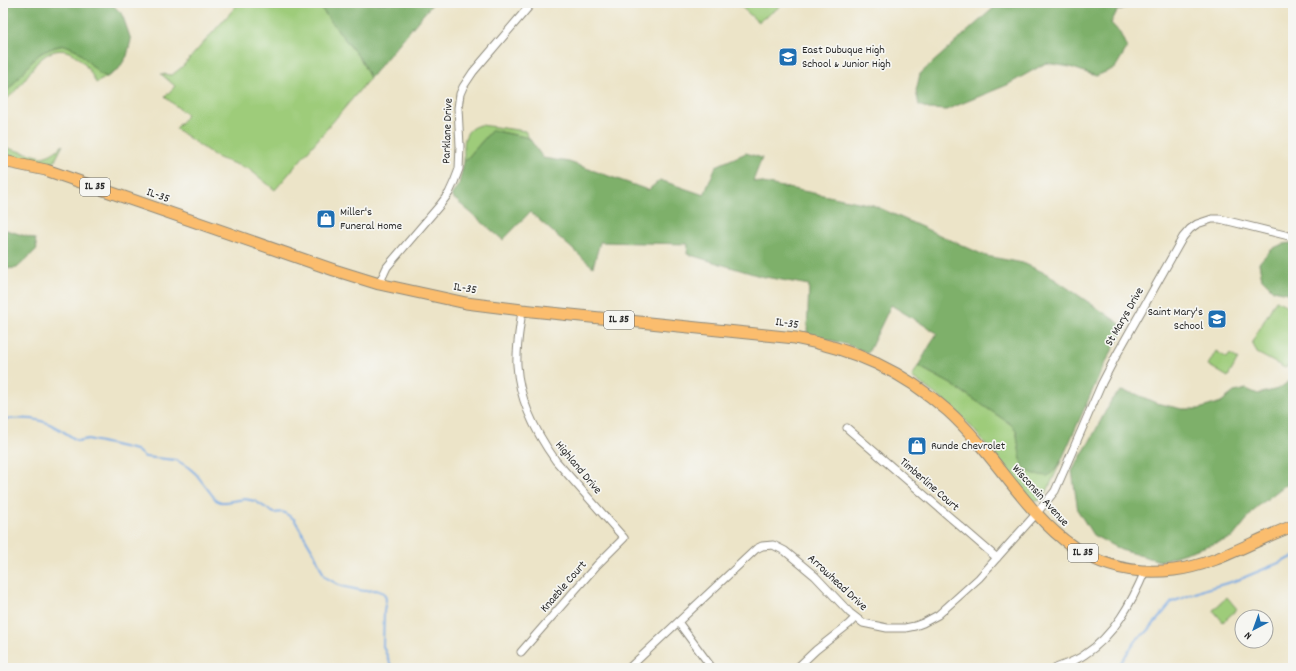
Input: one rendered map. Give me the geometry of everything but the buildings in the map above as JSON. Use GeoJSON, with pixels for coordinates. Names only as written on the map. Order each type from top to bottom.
{"type":"FeatureCollection","features":[{"type":"Feature","properties":{"kind":"main road","name":"IL-35"},"geometry":{"type":"LineString","coordinates":[[3,161],[29,166],[61,175],[334,270],[379,284],[442,299],[522,310],[761,334],[818,342],[851,352],[883,366],[906,379],[929,396]]}},
{"type":"Feature","properties":{"kind":"main road","name":"Wisconsin Avenue"},"geometry":{"type":"LineString","coordinates":[[929,396],[949,412],[967,430],[1036,514],[1056,534],[1082,552],[1097,560],[1115,566],[1145,571],[1175,570],[1203,563],[1293,526]]}},
{"type":"Feature","properties":{"kind":"street","name":"Parklane Drive"},"geometry":{"type":"LineString","coordinates":[[379,284],[387,267],[440,205],[449,193],[454,182],[459,169],[460,146],[458,108],[460,94],[463,87],[473,72],[532,3]]}},
{"type":"Feature","properties":{"kind":"street","name":"St Marys Drive"},"geometry":{"type":"LineString","coordinates":[[1036,514],[1055,491],[1102,383],[1183,237],[1190,229],[1204,221],[1220,219],[1293,237]]}},
{"type":"Feature","properties":{"kind":"street","name":"Highland Drive"},"geometry":{"type":"LineString","coordinates":[[522,310],[517,364],[520,385],[527,410],[547,448],[556,461],[624,538]]}},
{"type":"Feature","properties":{"kind":"street","name":"Timberline Court"},"geometry":{"type":"LineString","coordinates":[[847,428],[997,558]]}},
{"type":"Feature","properties":{"kind":"street","name":"Arrowhead Drive"},"geometry":{"type":"LineString","coordinates":[[629,668],[756,549],[768,545],[773,545],[780,548],[819,580],[855,618],[864,623],[887,628],[904,628],[923,623],[938,615],[979,578],[1036,514]]}},
{"type":"Feature","properties":{"kind":"street","name":"Knaeble Court"},"geometry":{"type":"LineString","coordinates":[[521,652],[597,565],[624,538]]}},
{"type":"Feature","properties":{"kind":"street"},"geometry":{"type":"LineString","coordinates":[[1056,668],[1083,656],[1094,649],[1103,640],[1126,609],[1136,592],[1145,571]]}},
{"type":"Feature","properties":{"kind":"street"},"geometry":{"type":"LineString","coordinates":[[797,668],[816,650],[855,618]]}},
{"type":"Feature","properties":{"kind":"street"},"geometry":{"type":"LineString","coordinates":[[678,622],[712,668]]}},
{"type":"Feature","properties":{"kind":"green space"},"geometry":{"type":"Polygon","coordinates":[[[3,3],[111,3],[122,14],[131,40],[127,56],[118,70],[107,77],[100,74],[77,50],[65,45],[55,47],[41,53],[35,58],[3,96],[3,3]]]}},
{"type":"Feature","properties":{"kind":"green space"},"geometry":{"type":"Polygon","coordinates":[[[239,3],[320,3],[320,7],[361,60],[370,78],[275,190],[249,169],[218,158],[176,129],[187,115],[165,97],[175,86],[161,74],[172,75],[182,67],[239,3]]]}},
{"type":"Feature","properties":{"kind":"green space"},"geometry":{"type":"Polygon","coordinates":[[[320,3],[433,3],[370,78],[361,60],[320,7],[320,3]]]}},
{"type":"Feature","properties":{"kind":"green space"},"geometry":{"type":"Polygon","coordinates":[[[737,3],[785,3],[758,22],[737,3]]]}},
{"type":"Feature","properties":{"kind":"green space"},"geometry":{"type":"Polygon","coordinates":[[[999,3],[1137,3],[1117,11],[1111,23],[1120,33],[1127,48],[1115,68],[1096,76],[1070,67],[1046,63],[1007,85],[946,110],[929,109],[919,105],[916,91],[920,74],[999,3]]]}},
{"type":"Feature","properties":{"kind":"green space"},"geometry":{"type":"Polygon","coordinates":[[[65,45],[77,50],[100,74],[107,77],[96,83],[87,67],[81,60],[67,51],[59,50],[51,52],[42,58],[18,88],[3,102],[3,96],[35,58],[49,49],[65,45]]]}},
{"type":"Feature","properties":{"kind":"green space"},"geometry":{"type":"Polygon","coordinates":[[[481,125],[525,131],[529,138],[492,130],[464,162],[464,144],[467,134],[470,130],[481,125]]]}},
{"type":"Feature","properties":{"kind":"green space"},"geometry":{"type":"Polygon","coordinates":[[[492,130],[529,138],[543,158],[569,162],[648,190],[660,180],[704,195],[716,166],[746,153],[762,158],[753,181],[873,205],[986,256],[1023,263],[1047,274],[1125,327],[1102,369],[1061,461],[1054,471],[1048,476],[1039,475],[1028,471],[1022,463],[1017,433],[1013,426],[951,384],[918,366],[937,333],[891,305],[868,353],[845,344],[807,334],[809,285],[760,276],[687,254],[688,244],[600,242],[593,267],[530,212],[503,240],[451,196],[459,184],[464,162],[492,130]]]}},
{"type":"Feature","properties":{"kind":"green space"},"geometry":{"type":"Polygon","coordinates":[[[63,145],[52,166],[41,162],[3,154],[3,147],[42,157],[48,155],[63,145]]]}},
{"type":"Feature","properties":{"kind":"green space"},"geometry":{"type":"Polygon","coordinates":[[[3,229],[35,239],[37,249],[17,268],[3,269],[3,229]]]}},
{"type":"Feature","properties":{"kind":"green space"},"geometry":{"type":"Polygon","coordinates":[[[1290,243],[1293,244],[1293,294],[1273,290],[1262,279],[1259,263],[1272,249],[1280,245],[1290,243]]]}},
{"type":"Feature","properties":{"kind":"green space"},"geometry":{"type":"Polygon","coordinates":[[[1276,300],[1293,309],[1293,363],[1285,368],[1257,353],[1252,342],[1276,300]]]}},
{"type":"Feature","properties":{"kind":"green space"},"geometry":{"type":"Polygon","coordinates":[[[1216,351],[1227,358],[1230,354],[1238,359],[1228,377],[1208,365],[1216,351]]]}},
{"type":"Feature","properties":{"kind":"green space"},"geometry":{"type":"Polygon","coordinates":[[[918,366],[951,384],[1009,423],[1016,430],[1021,459],[1054,471],[1061,461],[1044,498],[1038,501],[1031,499],[969,424],[951,406],[912,377],[918,366]]]}},
{"type":"Feature","properties":{"kind":"green space"},"geometry":{"type":"Polygon","coordinates":[[[1293,379],[1293,483],[1284,486],[1257,507],[1232,538],[1160,561],[1121,550],[1093,535],[1078,511],[1072,471],[1112,399],[1121,391],[1136,394],[1156,403],[1182,409],[1199,409],[1221,402],[1234,392],[1246,389],[1258,394],[1278,389],[1293,379]]]}},
{"type":"Feature","properties":{"kind":"green space"},"geometry":{"type":"Polygon","coordinates":[[[1227,597],[1237,609],[1234,609],[1234,612],[1223,622],[1213,610],[1227,597]]]}},
{"type":"Feature","properties":{"kind":"waterway"},"geometry":{"type":"LineString","coordinates":[[3,419],[22,418],[46,422],[78,441],[88,439],[136,450],[145,457],[176,460],[196,474],[216,500],[221,502],[245,499],[255,501],[274,513],[283,512],[294,519],[314,553],[325,577],[341,586],[364,591],[376,590],[384,593],[386,599],[384,611],[383,646],[392,668]]}},
{"type":"Feature","properties":{"kind":"waterway"},"geometry":{"type":"LineString","coordinates":[[1117,668],[1138,638],[1147,632],[1172,602],[1206,589],[1238,580],[1293,557]]}},
{"type":"Feature","properties":{"kind":"place","name":"East Dubuque High School & Junior High"},"geometry":{"type":"Point","coordinates":[788,57]}},
{"type":"Feature","properties":{"kind":"place","name":"Miller's Funeral Home"},"geometry":{"type":"Point","coordinates":[326,219]}},
{"type":"Feature","properties":{"kind":"place","name":"Saint Mary's School"},"geometry":{"type":"Point","coordinates":[1217,319]}},
{"type":"Feature","properties":{"kind":"place","name":"Runde Chevrolet"},"geometry":{"type":"Point","coordinates":[917,446]}}]}
